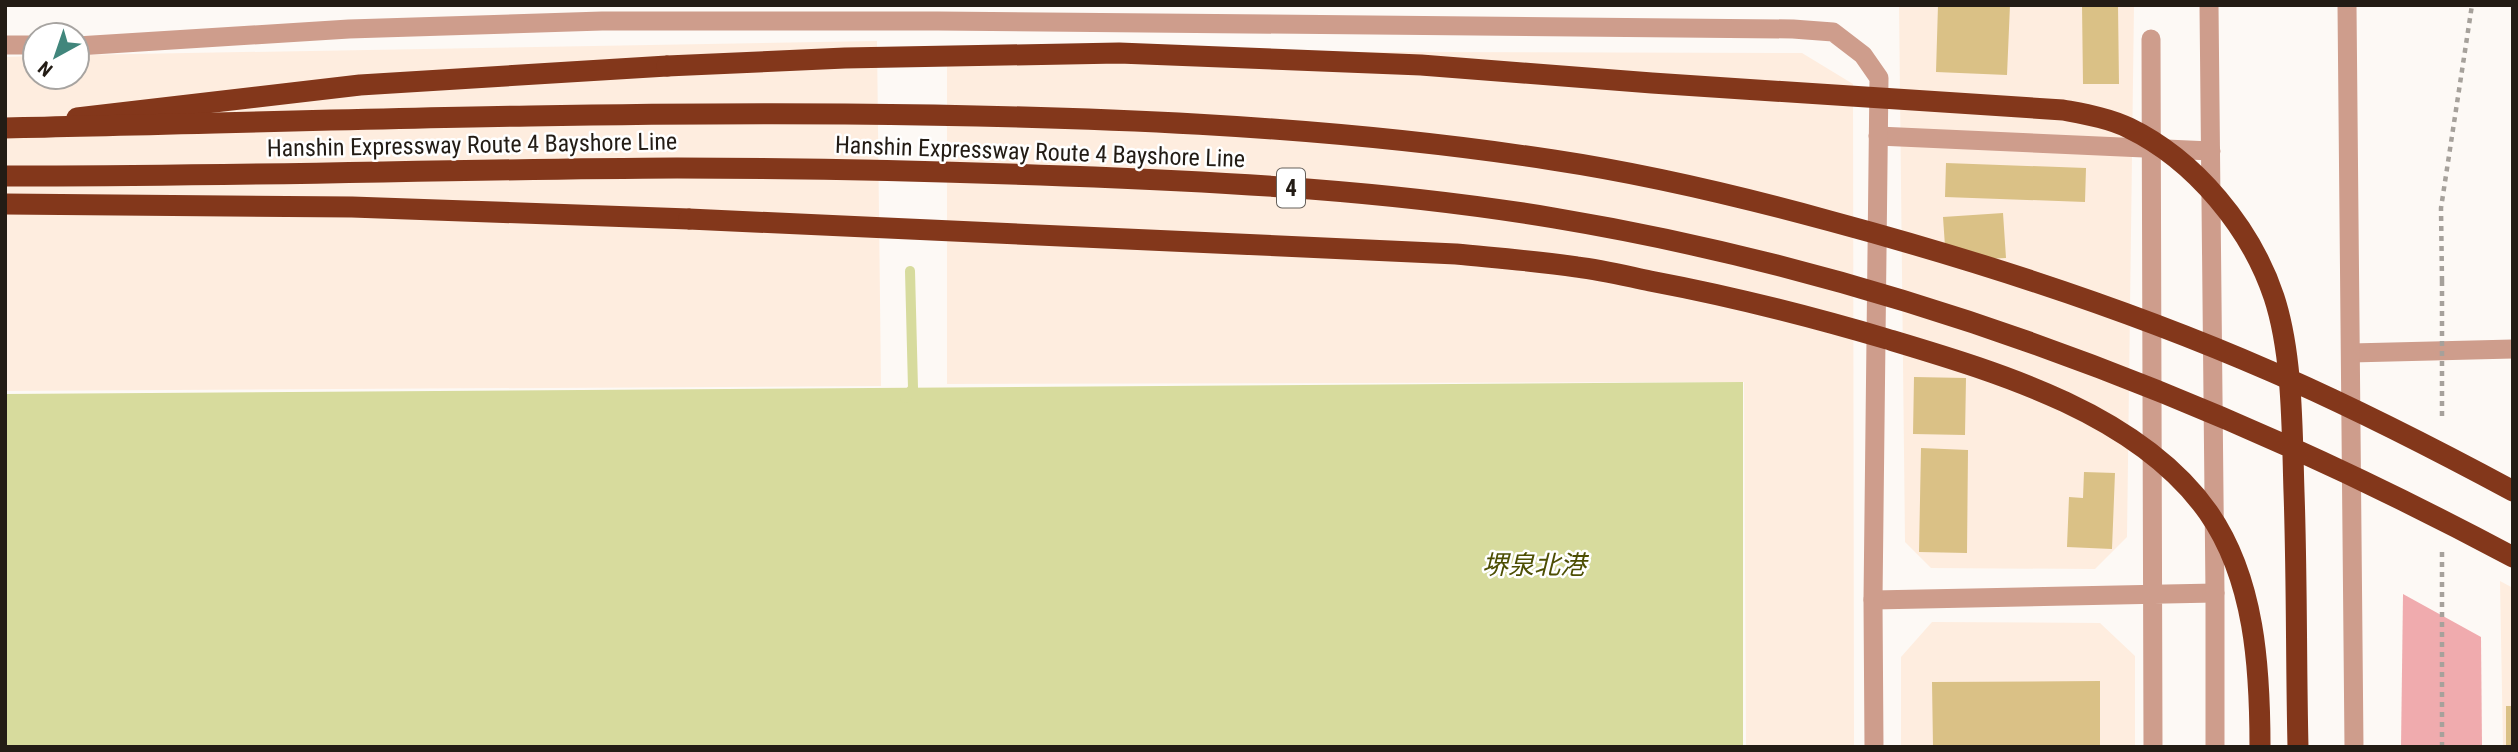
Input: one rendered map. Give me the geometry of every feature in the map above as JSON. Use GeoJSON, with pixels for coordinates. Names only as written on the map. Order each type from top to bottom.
{"type":"FeatureCollection","features":[{"type":"Feature","properties":{"kind":"highway"},"geometry":{"type":"LineString","coordinates":[[5,127],[360,85],[667,65],[845,58],[1119,53],[1421,65],[2063,110],[2097,117],[2127,127],[2159,145],[2192,173],[2238,226],[2258,260],[2274,298],[2284,340],[2290,405],[2295,514],[2298,747]]}},
{"type":"Feature","properties":{"kind":"highway","name":"Hanshin Expressway Route 4 Bayshore Line"},"geometry":{"type":"LineString","coordinates":[[5,127],[674,113],[983,115],[1175,122],[1366,136],[1556,160],[1744,198],[1926,246],[2109,307],[2269,370],[2426,444],[2513,491]]}},
{"type":"Feature","properties":{"kind":"highway","name":"Hanshin Expressway Route 4 Bayshore Line"},"geometry":{"type":"LineString","coordinates":[[5,176],[681,168],[983,173],[1170,180],[1358,192],[1553,218],[1744,256],[1931,310],[2102,369],[2263,433],[2412,503],[2513,557]]}},
{"type":"Feature","properties":{"kind":"highway"},"geometry":{"type":"LineString","coordinates":[[5,204],[352,207],[689,219],[1456,254],[1579,267],[1708,292],[1834,324],[2004,376],[2084,411],[2122,433],[2158,461],[2185,485],[2208,513],[2230,551],[2245,595],[2255,641],[2260,747]]}},
{"type":"Feature","properties":{"kind":"street"},"geometry":{"type":"LineString","coordinates":[[2209,5],[2216,593],[2215,747]]}},
{"type":"Feature","properties":{"kind":"street"},"geometry":{"type":"LineString","coordinates":[[2347,5],[2354,747]]}},
{"type":"Feature","properties":{"kind":"street"},"geometry":{"type":"LineString","coordinates":[[91,45],[349,29],[602,21],[938,21],[1793,29],[1833,32],[1863,55],[1879,78],[1874,747]]}},
{"type":"Feature","properties":{"kind":"street"},"geometry":{"type":"LineString","coordinates":[[2151,39],[2152,747]]}},
{"type":"Feature","properties":{"kind":"street"},"geometry":{"type":"LineString","coordinates":[[1878,136],[2211,151]]}},
{"type":"Feature","properties":{"kind":"street"},"geometry":{"type":"LineString","coordinates":[[2351,353],[2513,349]]}},
{"type":"Feature","properties":{"kind":"street"},"geometry":{"type":"LineString","coordinates":[[1873,600],[2216,593]]}},
{"type":"Feature","properties":{"kind":"path"},"geometry":{"type":"LineString","coordinates":[[2442,422],[2441,208],[2472,5]]}},
{"type":"Feature","properties":{"kind":"path"},"geometry":{"type":"LineString","coordinates":[[2442,544],[2442,747]]}},
{"type":"Feature","properties":{"kind":"shaded area"},"geometry":{"type":"Polygon","coordinates":[[[1899,5],[2134,5],[2127,537],[2095,569],[1931,568],[1905,542],[1899,5]]]}},
{"type":"Feature","properties":{"kind":"shaded area"},"geometry":{"type":"Polygon","coordinates":[[[877,41],[881,386],[5,391],[5,57],[21,56],[21,91],[91,91],[91,55],[877,41]]]}},
{"type":"Feature","properties":{"kind":"shaded area"},"geometry":{"type":"Polygon","coordinates":[[[947,51],[1802,53],[1853,84],[1854,747],[1746,747],[1744,382],[947,384],[947,51]]]}},
{"type":"Feature","properties":{"kind":"shaded area"},"geometry":{"type":"Polygon","coordinates":[[[2500,581],[2513,588],[2513,747],[2503,747],[2500,581]]]}},
{"type":"Feature","properties":{"kind":"shaded area"},"geometry":{"type":"Polygon","coordinates":[[[2403,594],[2481,637],[2482,747],[2401,747],[2403,594]]]}},
{"type":"Feature","properties":{"kind":"shaded area"},"geometry":{"type":"Polygon","coordinates":[[[1932,622],[2100,623],[2135,656],[2135,747],[1901,747],[1901,657],[1932,622]]]}},
{"type":"Feature","properties":{"kind":"water","name":"堺泉北港"},"geometry":{"type":"Polygon","coordinates":[[[1743,382],[1743,747],[5,747],[5,394],[1743,382]]]}},
{"type":"Feature","properties":{"kind":"building"},"geometry":{"type":"Polygon","coordinates":[[[1938,5],[2010,5],[2007,75],[1936,72],[1938,5]]]}},
{"type":"Feature","properties":{"kind":"building"},"geometry":{"type":"Polygon","coordinates":[[[2082,5],[2118,5],[2119,84],[2083,84],[2082,5]]]}},
{"type":"Feature","properties":{"kind":"building"},"geometry":{"type":"Polygon","coordinates":[[[1946,163],[2086,168],[2085,202],[1945,197],[1946,163]]]}},
{"type":"Feature","properties":{"kind":"building"},"geometry":{"type":"Polygon","coordinates":[[[2003,213],[2006,258],[1946,261],[1943,217],[2003,213]]]}},
{"type":"Feature","properties":{"kind":"building"},"geometry":{"type":"Polygon","coordinates":[[[1914,377],[1966,378],[1965,435],[1913,434],[1914,377]]]}},
{"type":"Feature","properties":{"kind":"building"},"geometry":{"type":"Polygon","coordinates":[[[1921,448],[1968,450],[1967,553],[1919,552],[1921,448]]]}},
{"type":"Feature","properties":{"kind":"building"},"geometry":{"type":"Polygon","coordinates":[[[2084,472],[2115,473],[2112,549],[2067,547],[2069,497],[2083,498],[2084,472]]]}},
{"type":"Feature","properties":{"kind":"building"},"geometry":{"type":"Polygon","coordinates":[[[2100,681],[2100,747],[1933,747],[1932,682],[2100,681]]]}},
{"type":"Feature","properties":{"kind":"building"},"geometry":{"type":"Polygon","coordinates":[[[2506,706],[2513,706],[2513,747],[2506,747],[2506,706]]]}},
{"type":"Feature","properties":{"kind":"waterway"},"geometry":{"type":"LineString","coordinates":[[905,398],[913,388],[910,271]]}}]}
